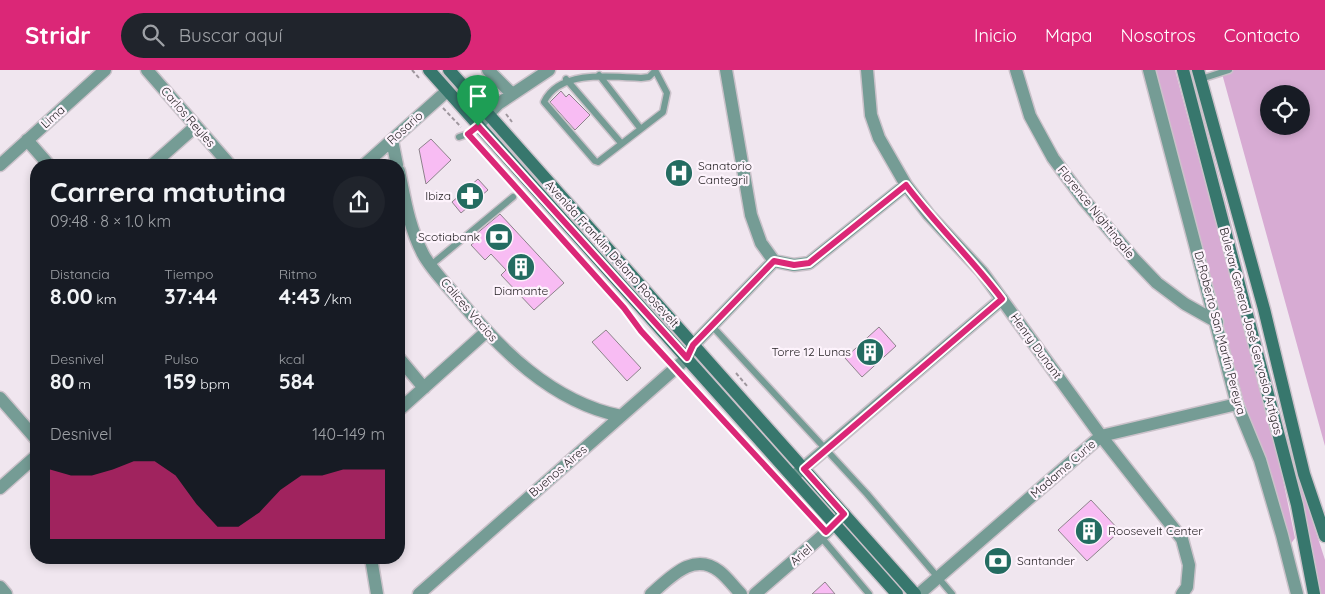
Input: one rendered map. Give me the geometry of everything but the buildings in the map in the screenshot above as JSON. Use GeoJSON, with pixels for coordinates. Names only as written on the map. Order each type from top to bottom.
{"type":"FeatureCollection","features":[{"type":"Feature","properties":{"kind":"main road","name":"Avenida Franklin Delano Roosevelt"},"geometry":{"type":"LineString","coordinates":[[429,70],[687,358],[799,472],[844,514],[916,594]]}},
{"type":"Feature","properties":{"kind":"main road","name":"Avenida Franklin Delano Roosevelt"},"geometry":{"type":"LineString","coordinates":[[449,70],[693,345],[799,472],[835,524],[897,594]]}},
{"type":"Feature","properties":{"kind":"main road","name":"Bulevar General José Gervasio Artigas"},"geometry":{"type":"LineString","coordinates":[[1183,70],[1297,504],[1314,594]]}},
{"type":"Feature","properties":{"kind":"main road","name":"Bulevar General José Gervasio Artigas"},"geometry":{"type":"LineString","coordinates":[[1200,74],[1264,309],[1304,474],[1325,536]]}},
{"type":"Feature","properties":{"kind":"street","name":"Lima"},"geometry":{"type":"LineString","coordinates":[[0,165],[105,70]]}},
{"type":"Feature","properties":{"kind":"street","name":"Carlos Reyles"},"geometry":{"type":"LineString","coordinates":[[147,70],[225,159]]}},
{"type":"Feature","properties":{"kind":"street"},"geometry":{"type":"LineString","coordinates":[[488,70],[512,94]]}},
{"type":"Feature","properties":{"kind":"street"},"geometry":{"type":"LineString","coordinates":[[478,126],[488,113],[512,94],[549,70]]}},
{"type":"Feature","properties":{"kind":"street"},"geometry":{"type":"LineString","coordinates":[[726,70],[751,215],[761,243],[774,261],[794,265],[809,263],[906,185]]}},
{"type":"Feature","properties":{"kind":"street","name":"Henry Dunant"},"geometry":{"type":"LineString","coordinates":[[867,70],[871,115],[879,138],[906,185],[929,215],[982,272],[1101,436],[1182,539],[1189,564],[1188,587],[1182,594]]}},
{"type":"Feature","properties":{"kind":"street","name":"Florence Nightingale"},"geometry":{"type":"LineString","coordinates":[[1016,70],[1030,116],[1053,158],[1084,200],[1157,283],[1185,304],[1217,322]]}},
{"type":"Feature","properties":{"kind":"street","name":"Dr.Roberto San Martin Pereyra"},"geometry":{"type":"LineString","coordinates":[[1149,70],[1217,322],[1237,404],[1260,460],[1282,535],[1296,594]]}},
{"type":"Feature","properties":{"kind":"street","name":"Rosario"},"geometry":{"type":"LineString","coordinates":[[371,159],[447,91]]}},
{"type":"Feature","properties":{"kind":"street"},"geometry":{"type":"LineString","coordinates":[[159,159],[196,126]]}},
{"type":"Feature","properties":{"kind":"street"},"geometry":{"type":"LineString","coordinates":[[28,140],[44,159]]}},
{"type":"Feature","properties":{"kind":"street"},"geometry":{"type":"LineString","coordinates":[[392,140],[396,159]]}},
{"type":"Feature","properties":{"kind":"street","name":"Calices Vacios"},"geometry":{"type":"LineString","coordinates":[[405,199],[412,231],[431,264],[486,332],[561,395],[603,412],[621,416]]}},
{"type":"Feature","properties":{"kind":"street"},"geometry":{"type":"LineString","coordinates":[[693,345],[774,261]]}},
{"type":"Feature","properties":{"kind":"street"},"geometry":{"type":"LineString","coordinates":[[799,472],[1002,299]]}},
{"type":"Feature","properties":{"kind":"street"},"geometry":{"type":"LineString","coordinates":[[405,405],[486,332]]}},
{"type":"Feature","properties":{"kind":"street","name":"Buenos Aires"},"geometry":{"type":"LineString","coordinates":[[419,594],[676,368],[687,358],[693,345]]}},
{"type":"Feature","properties":{"kind":"street"},"geometry":{"type":"LineString","coordinates":[[405,365],[424,388]]}},
{"type":"Feature","properties":{"kind":"street"},"geometry":{"type":"LineString","coordinates":[[0,398],[30,432]]}},
{"type":"Feature","properties":{"kind":"street","name":"Madame Curie"},"geometry":{"type":"LineString","coordinates":[[920,594],[1101,436],[1237,404]]}},
{"type":"Feature","properties":{"kind":"street"},"geometry":{"type":"LineString","coordinates":[[0,488],[30,461]]}},
{"type":"Feature","properties":{"kind":"street","name":"Ariel"},"geometry":{"type":"LineString","coordinates":[[755,594],[822,537],[844,514]]}},
{"type":"Feature","properties":{"kind":"street"},"geometry":{"type":"LineString","coordinates":[[372,564],[377,594]]}},
{"type":"Feature","properties":{"kind":"street"},"geometry":{"type":"LineString","coordinates":[[651,594],[684,566],[699,564],[706,564],[719,570],[741,594]]}},
{"type":"Feature","properties":{"kind":"street"},"geometry":{"type":"LineString","coordinates":[[0,588],[6,594]]}},
{"type":"Feature","properties":{"kind":"lane"},"geometry":{"type":"LineString","coordinates":[[655,70],[667,93],[663,112],[620,143],[602,161],[595,161],[574,134],[546,106],[545,100],[561,81],[566,79],[586,75],[641,78],[649,77],[655,70]]}},
{"type":"Feature","properties":{"kind":"lane"},"geometry":{"type":"LineString","coordinates":[[1200,74],[1229,70]]}},
{"type":"Feature","properties":{"kind":"lane"},"geometry":{"type":"LineString","coordinates":[[599,76],[640,128]]}},
{"type":"Feature","properties":{"kind":"lane"},"geometry":{"type":"LineString","coordinates":[[566,79],[620,143]]}},
{"type":"Feature","properties":{"kind":"lane"},"geometry":{"type":"LineString","coordinates":[[459,137],[468,134],[478,126]]}},
{"type":"Feature","properties":{"kind":"lane"},"geometry":{"type":"LineString","coordinates":[[431,264],[513,197]]}},
{"type":"Feature","properties":{"kind":"lane"},"geometry":{"type":"LineString","coordinates":[[712,326],[867,494],[952,594]]}},
{"type":"Feature","properties":{"kind":"lane"},"geometry":{"type":"LineString","coordinates":[[822,537],[869,594]]}},
{"type":"Feature","properties":{"kind":"path"},"geometry":{"type":"LineString","coordinates":[[412,70],[425,84]]}},
{"type":"Feature","properties":{"kind":"path"},"geometry":{"type":"LineString","coordinates":[[436,100],[624,308],[641,331],[733,430]]}},
{"type":"Feature","properties":{"kind":"shaded area"},"geometry":{"type":"Polygon","coordinates":[[[1156,70],[1175,70],[1275,441],[1295,538],[1290,545],[1264,457],[1244,402],[1156,70]]]}},
{"type":"Feature","properties":{"kind":"shaded area"},"geometry":{"type":"Polygon","coordinates":[[[1188,70],[1191,70],[1293,460],[1325,560],[1325,594],[1318,594],[1301,495],[1188,70]]]}},
{"type":"Feature","properties":{"kind":"shaded area"},"geometry":{"type":"Polygon","coordinates":[[[1221,70],[1325,70],[1325,446],[1221,70]]]}},
{"type":"Feature","properties":{"kind":"place","name":"Sanatorio Cantegril"},"geometry":{"type":"Point","coordinates":[679,173]}},
{"type":"Feature","properties":{"kind":"place","name":"Ibiza"},"geometry":{"type":"Point","coordinates":[470,196]}},
{"type":"Feature","properties":{"kind":"place","name":"Scotiabank"},"geometry":{"type":"Point","coordinates":[499,237]}},
{"type":"Feature","properties":{"kind":"place","name":"Diamante"},"geometry":{"type":"Point","coordinates":[521,267]}},
{"type":"Feature","properties":{"kind":"place","name":"Torre 12 Lunas"},"geometry":{"type":"Point","coordinates":[870,352]}},
{"type":"Feature","properties":{"kind":"place","name":"Roosevelt Center"},"geometry":{"type":"Point","coordinates":[1089,531]}},
{"type":"Feature","properties":{"kind":"place","name":"Santander"},"geometry":{"type":"Point","coordinates":[998,561]}},
{"type":"Feature","properties":{"kind":"route"},"geometry":{"type":"LineString","coordinates":[[478,126],[687,358],[693,345],[774,261],[794,265],[809,263],[906,185],[929,215],[982,272],[1002,299],[804,469],[844,514],[826,532],[641,331],[624,308],[468,134],[478,126]]}}]}
